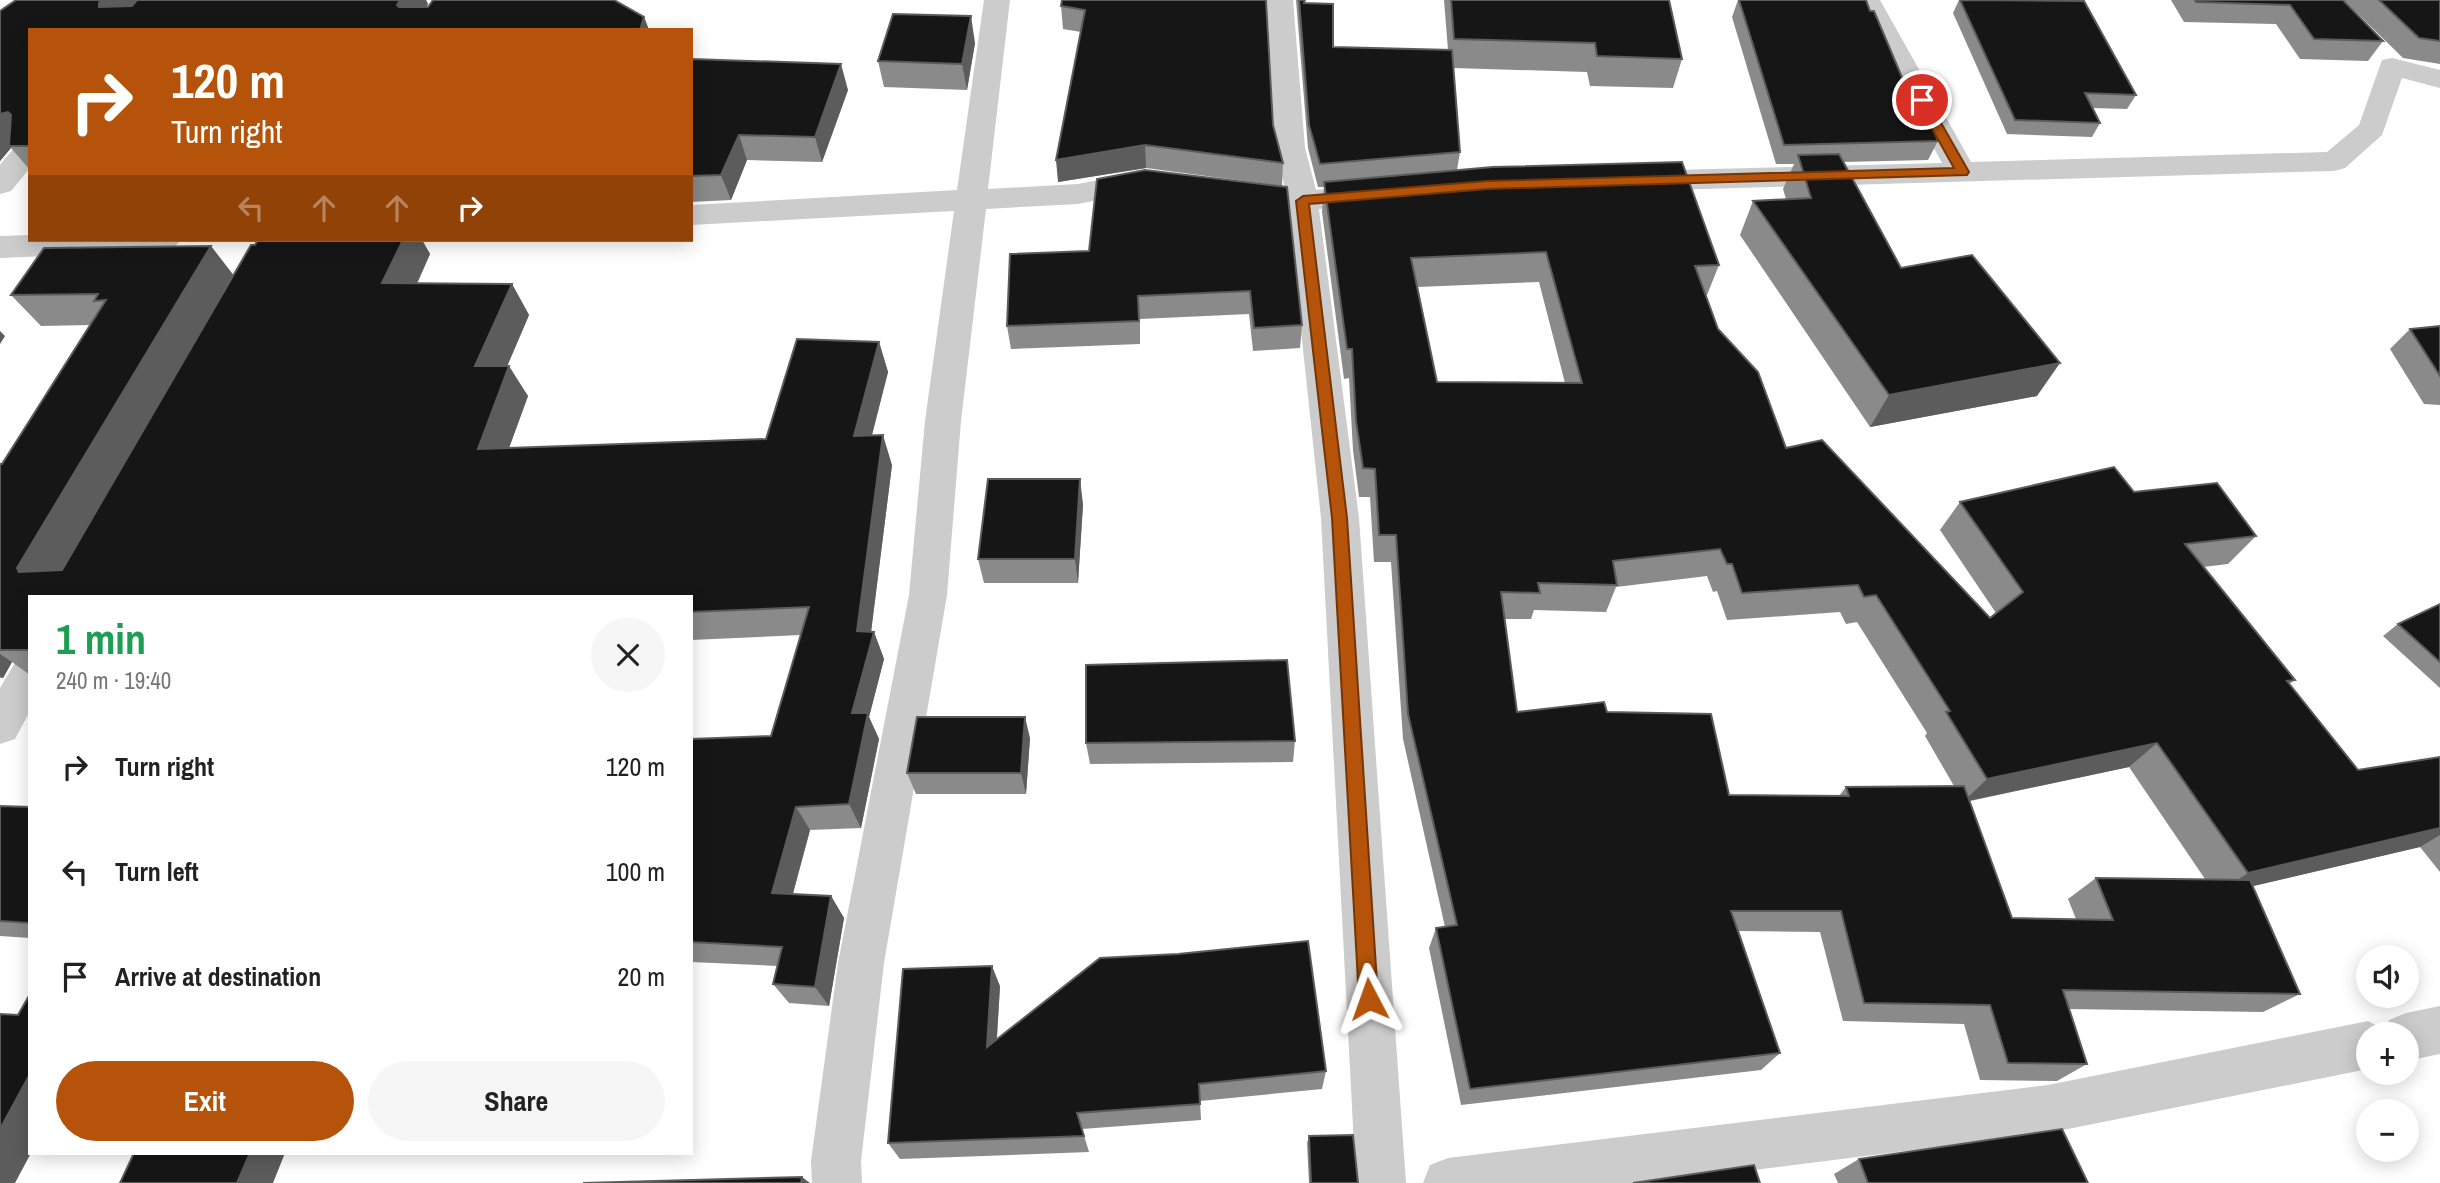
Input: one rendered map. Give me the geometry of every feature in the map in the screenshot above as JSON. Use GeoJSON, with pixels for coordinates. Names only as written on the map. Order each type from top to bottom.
{"type":"FeatureCollection","features":[{"type":"Feature","properties":{"kind":"street"},"geometry":{"type":"LineString","coordinates":[[836,1183],[836,1161],[861,963],[928,595],[943,421],[997,0]]}},
{"type":"Feature","properties":{"kind":"street"},"geometry":{"type":"LineString","coordinates":[[1280,0],[1290,148],[1303,201],[1340,518],[1381,1183]]}},
{"type":"Feature","properties":{"kind":"street"},"geometry":{"type":"LineString","coordinates":[[1867,0],[1962,172]]}},
{"type":"Feature","properties":{"kind":"street"},"geometry":{"type":"LineString","coordinates":[[1613,181],[2334,161],[2372,129],[2383,57],[2440,79]]}},
{"type":"Feature","properties":{"kind":"street"},"geometry":{"type":"LineString","coordinates":[[0,184],[28,151]]}},
{"type":"Feature","properties":{"kind":"street"},"geometry":{"type":"LineString","coordinates":[[693,215],[1078,194],[1146,181],[1172,184]]}},
{"type":"Feature","properties":{"kind":"street"},"geometry":{"type":"LineString","coordinates":[[1211,189],[1303,201],[1408,191]]}},
{"type":"Feature","properties":{"kind":"street"},"geometry":{"type":"LineString","coordinates":[[0,247],[117,242]]}},
{"type":"Feature","properties":{"kind":"street"},"geometry":{"type":"LineString","coordinates":[[0,726],[28,677]]}},
{"type":"Feature","properties":{"kind":"street"},"geometry":{"type":"LineString","coordinates":[[2419,1034],[2440,1030]]}},
{"type":"Feature","properties":{"kind":"street"},"geometry":{"type":"LineString","coordinates":[[1448,1183],[2048,1110],[2356,1047]]}},
{"type":"Feature","properties":{"kind":"building"},"geometry":{"type":"Polygon","coordinates":[[[16,0],[101,0],[99,7],[132,6],[137,0],[400,0],[397,5],[399,7],[428,7],[433,0],[614,0],[644,17],[641,28],[28,28],[28,146],[9,146],[11,115],[8,112],[0,114],[0,11],[16,0]]]}},
{"type":"Feature","properties":{"kind":"building"},"geometry":{"type":"Polygon","coordinates":[[[1062,0],[1266,0],[1273,125],[1283,163],[1145,145],[1056,160],[1085,10],[1061,6],[1062,0]]]}},
{"type":"Feature","properties":{"kind":"building"},"geometry":{"type":"Polygon","coordinates":[[[1299,0],[1305,0],[1304,3],[1333,4],[1333,47],[1452,50],[1460,152],[1320,164],[1309,125],[1299,0]]]}},
{"type":"Feature","properties":{"kind":"building"},"geometry":{"type":"Polygon","coordinates":[[[1451,0],[1669,0],[1682,59],[1597,56],[1595,43],[1454,39],[1451,0]]]}},
{"type":"Feature","properties":{"kind":"building"},"geometry":{"type":"Polygon","coordinates":[[[1739,0],[1866,0],[1870,11],[1874,11],[1904,82],[1915,83],[1938,141],[1784,145],[1739,0]]]}},
{"type":"Feature","properties":{"kind":"building"},"geometry":{"type":"Polygon","coordinates":[[[1960,0],[2084,1],[2136,95],[2085,93],[2100,123],[2015,120],[1960,0]]]}},
{"type":"Feature","properties":{"kind":"building"},"geometry":{"type":"Polygon","coordinates":[[[2195,0],[2343,0],[2383,41],[2314,39],[2290,5],[2195,0]]]}},
{"type":"Feature","properties":{"kind":"building"},"geometry":{"type":"Polygon","coordinates":[[[2379,0],[2440,0],[2440,41],[2419,38],[2379,0]]]}},
{"type":"Feature","properties":{"kind":"building"},"geometry":{"type":"Polygon","coordinates":[[[893,14],[971,16],[962,64],[878,61],[893,14]]]}},
{"type":"Feature","properties":{"kind":"building"},"geometry":{"type":"Polygon","coordinates":[[[693,59],[841,64],[815,137],[739,135],[721,175],[693,176],[693,59]]]}},
{"type":"Feature","properties":{"kind":"building"},"geometry":{"type":"Polygon","coordinates":[[[1839,154],[1901,268],[1972,255],[2060,363],[1889,395],[1753,201],[1811,198],[1798,155],[1839,154]]]}},
{"type":"Feature","properties":{"kind":"building"},"geometry":{"type":"Polygon","coordinates":[[[1682,162],[1719,265],[1695,266],[1718,329],[1758,372],[1786,448],[1822,440],[1990,618],[2023,592],[1960,502],[2114,467],[2134,492],[2217,483],[2256,536],[2185,544],[2295,680],[2287,681],[2358,770],[2440,757],[2440,828],[2248,873],[2157,743],[1987,779],[1946,712],[1950,711],[1876,595],[1864,597],[1858,585],[1742,593],[1732,564],[1727,564],[1720,549],[1613,561],[1617,585],[1538,583],[1540,593],[1501,592],[1517,712],[1604,702],[1607,712],[1711,714],[1729,795],[1849,796],[1846,787],[1964,786],[2012,918],[2113,920],[2096,878],[2250,880],[2300,994],[2063,990],[2087,1064],[2008,1063],[1990,1005],[1864,1003],[1841,911],[1731,911],[1780,1053],[1470,1089],[1436,928],[1457,925],[1408,714],[1396,535],[1379,535],[1375,469],[1363,468],[1356,421],[1352,349],[1347,349],[1324,182],[1493,167],[1682,162]],[[1546,252],[1411,258],[1437,382],[1582,383],[1546,252]]]}},
{"type":"Feature","properties":{"kind":"building"},"geometry":{"type":"Polygon","coordinates":[[[1145,170],[1287,187],[1302,325],[1254,328],[1250,291],[1138,296],[1139,321],[1007,326],[1010,254],[1089,251],[1097,179],[1145,170]]]}},
{"type":"Feature","properties":{"kind":"building"},"geometry":{"type":"Polygon","coordinates":[[[257,242],[402,242],[382,283],[512,284],[475,366],[509,366],[478,449],[766,439],[797,339],[879,342],[854,436],[883,435],[857,631],[874,632],[852,713],[868,713],[849,804],[796,807],[772,893],[831,896],[815,987],[773,984],[782,947],[693,942],[693,739],[771,736],[809,607],[693,612],[693,595],[28,595],[28,650],[0,650],[0,464],[106,300],[94,301],[98,294],[11,295],[44,248],[211,246],[17,568],[19,572],[62,570],[251,245],[257,242]]]}},
{"type":"Feature","properties":{"kind":"building"},"geometry":{"type":"Polygon","coordinates":[[[2440,326],[2440,376],[2410,329],[2440,326]]]}},
{"type":"Feature","properties":{"kind":"building"},"geometry":{"type":"Polygon","coordinates":[[[988,479],[1080,479],[1075,559],[978,559],[988,479]]]}},
{"type":"Feature","properties":{"kind":"building"},"geometry":{"type":"Polygon","coordinates":[[[2440,604],[2440,662],[2398,624],[2440,604]]]}},
{"type":"Feature","properties":{"kind":"building"},"geometry":{"type":"Polygon","coordinates":[[[1287,660],[1295,741],[1086,743],[1086,665],[1287,660]]]}},
{"type":"Feature","properties":{"kind":"building"},"geometry":{"type":"Polygon","coordinates":[[[917,717],[1025,717],[1021,773],[907,773],[917,717]]]}},
{"type":"Feature","properties":{"kind":"building"},"geometry":{"type":"Polygon","coordinates":[[[0,806],[28,807],[28,923],[0,921],[0,806]]]}},
{"type":"Feature","properties":{"kind":"building"},"geometry":{"type":"Polygon","coordinates":[[[1308,941],[1326,1071],[1199,1084],[1200,1104],[1077,1113],[1084,1136],[888,1143],[903,969],[992,966],[987,1047],[1100,958],[1178,954],[1308,941]]]}},
{"type":"Feature","properties":{"kind":"building"},"geometry":{"type":"Polygon","coordinates":[[[28,998],[28,1078],[0,1129],[0,1014],[18,1015],[28,998]]]}},
{"type":"Feature","properties":{"kind":"building"},"geometry":{"type":"Polygon","coordinates":[[[2062,1129],[2088,1183],[1868,1183],[1859,1159],[2062,1129]]]}},
{"type":"Feature","properties":{"kind":"building"},"geometry":{"type":"Polygon","coordinates":[[[1353,1135],[1358,1183],[1311,1183],[1309,1136],[1353,1135]]]}},
{"type":"Feature","properties":{"kind":"building"},"geometry":{"type":"Polygon","coordinates":[[[133,1155],[249,1155],[237,1183],[120,1183],[133,1155]]]}},
{"type":"Feature","properties":{"kind":"building"},"geometry":{"type":"Polygon","coordinates":[[[1754,1165],[1760,1183],[1633,1183],[1754,1165]]]}},
{"type":"Feature","properties":{"kind":"building"},"geometry":{"type":"Polygon","coordinates":[[[802,1177],[801,1183],[583,1183],[802,1177]]]}},
{"type":"Feature","properties":{"kind":"route"},"geometry":{"type":"LineString","coordinates":[[1369,999],[1340,518],[1303,201],[1487,185],[1962,172],[1922,100]]}}]}
